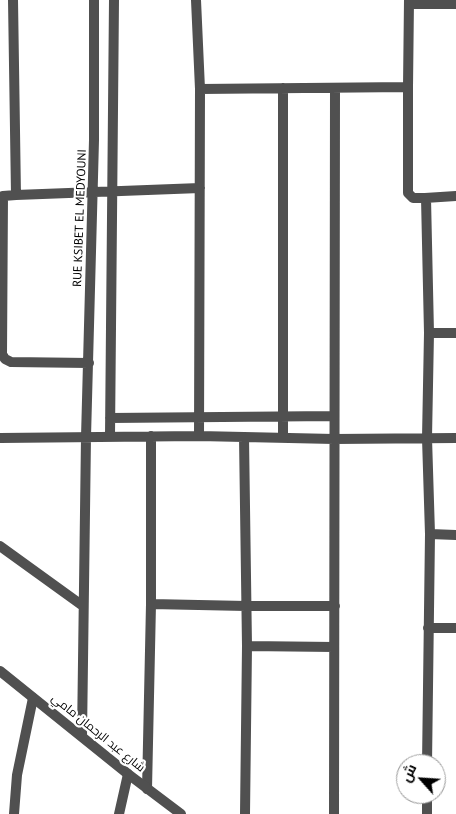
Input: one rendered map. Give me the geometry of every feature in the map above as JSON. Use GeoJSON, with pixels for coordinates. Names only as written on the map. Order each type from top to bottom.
{"type":"FeatureCollection","features":[{"type":"Feature","properties":{"kind":"street"},"geometry":{"type":"LineString","coordinates":[[13,0],[16,195]]}},
{"type":"Feature","properties":{"kind":"street","name":"RUE KSIBET EL MEDYOUNI"},"geometry":{"type":"LineString","coordinates":[[82,736],[86,437],[94,140],[94,0]]}},
{"type":"Feature","properties":{"kind":"street"},"geometry":{"type":"LineString","coordinates":[[110,436],[114,0]]}},
{"type":"Feature","properties":{"kind":"street"},"geometry":{"type":"LineString","coordinates":[[196,0],[200,89],[199,436]]}},
{"type":"Feature","properties":{"kind":"street"},"geometry":{"type":"LineString","coordinates":[[456,4],[409,2],[408,87],[408,193],[413,198],[456,196]]}},
{"type":"Feature","properties":{"kind":"street"},"geometry":{"type":"LineString","coordinates":[[200,89],[408,87]]}},
{"type":"Feature","properties":{"kind":"street"},"geometry":{"type":"LineString","coordinates":[[283,88],[283,437]]}},
{"type":"Feature","properties":{"kind":"street"},"geometry":{"type":"LineString","coordinates":[[334,814],[335,88]]}},
{"type":"Feature","properties":{"kind":"street"},"geometry":{"type":"LineString","coordinates":[[89,363],[11,362],[5,359],[2,354],[2,196],[200,188]]}},
{"type":"Feature","properties":{"kind":"street"},"geometry":{"type":"LineString","coordinates":[[426,198],[429,333],[427,438],[430,534],[427,754]]}},
{"type":"Feature","properties":{"kind":"street"},"geometry":{"type":"LineString","coordinates":[[429,333],[456,333]]}},
{"type":"Feature","properties":{"kind":"street"},"geometry":{"type":"LineString","coordinates":[[110,418],[334,416]]}},
{"type":"Feature","properties":{"kind":"street"},"geometry":{"type":"LineString","coordinates":[[147,789],[151,604],[151,436]]}},
{"type":"Feature","properties":{"kind":"street"},"geometry":{"type":"LineString","coordinates":[[0,438],[199,436],[334,439],[456,438]]}},
{"type":"Feature","properties":{"kind":"street"},"geometry":{"type":"LineString","coordinates":[[244,437],[247,646],[245,814]]}},
{"type":"Feature","properties":{"kind":"street"},"geometry":{"type":"LineString","coordinates":[[430,534],[456,535]]}},
{"type":"Feature","properties":{"kind":"street"},"geometry":{"type":"LineString","coordinates":[[0,546],[83,606]]}},
{"type":"Feature","properties":{"kind":"street"},"geometry":{"type":"LineString","coordinates":[[151,604],[335,606]]}},
{"type":"Feature","properties":{"kind":"street"},"geometry":{"type":"LineString","coordinates":[[428,628],[456,628]]}},
{"type":"Feature","properties":{"kind":"street"},"geometry":{"type":"LineString","coordinates":[[247,646],[334,647]]}},
{"type":"Feature","properties":{"kind":"street","name":"شارع عبد الرحمان مامي"},"geometry":{"type":"LineString","coordinates":[[0,671],[181,814]]}},
{"type":"Feature","properties":{"kind":"street"},"geometry":{"type":"LineString","coordinates":[[14,814],[17,775],[33,698]]}},
{"type":"Feature","properties":{"kind":"street"},"geometry":{"type":"LineString","coordinates":[[119,814],[128,774]]}}]}
